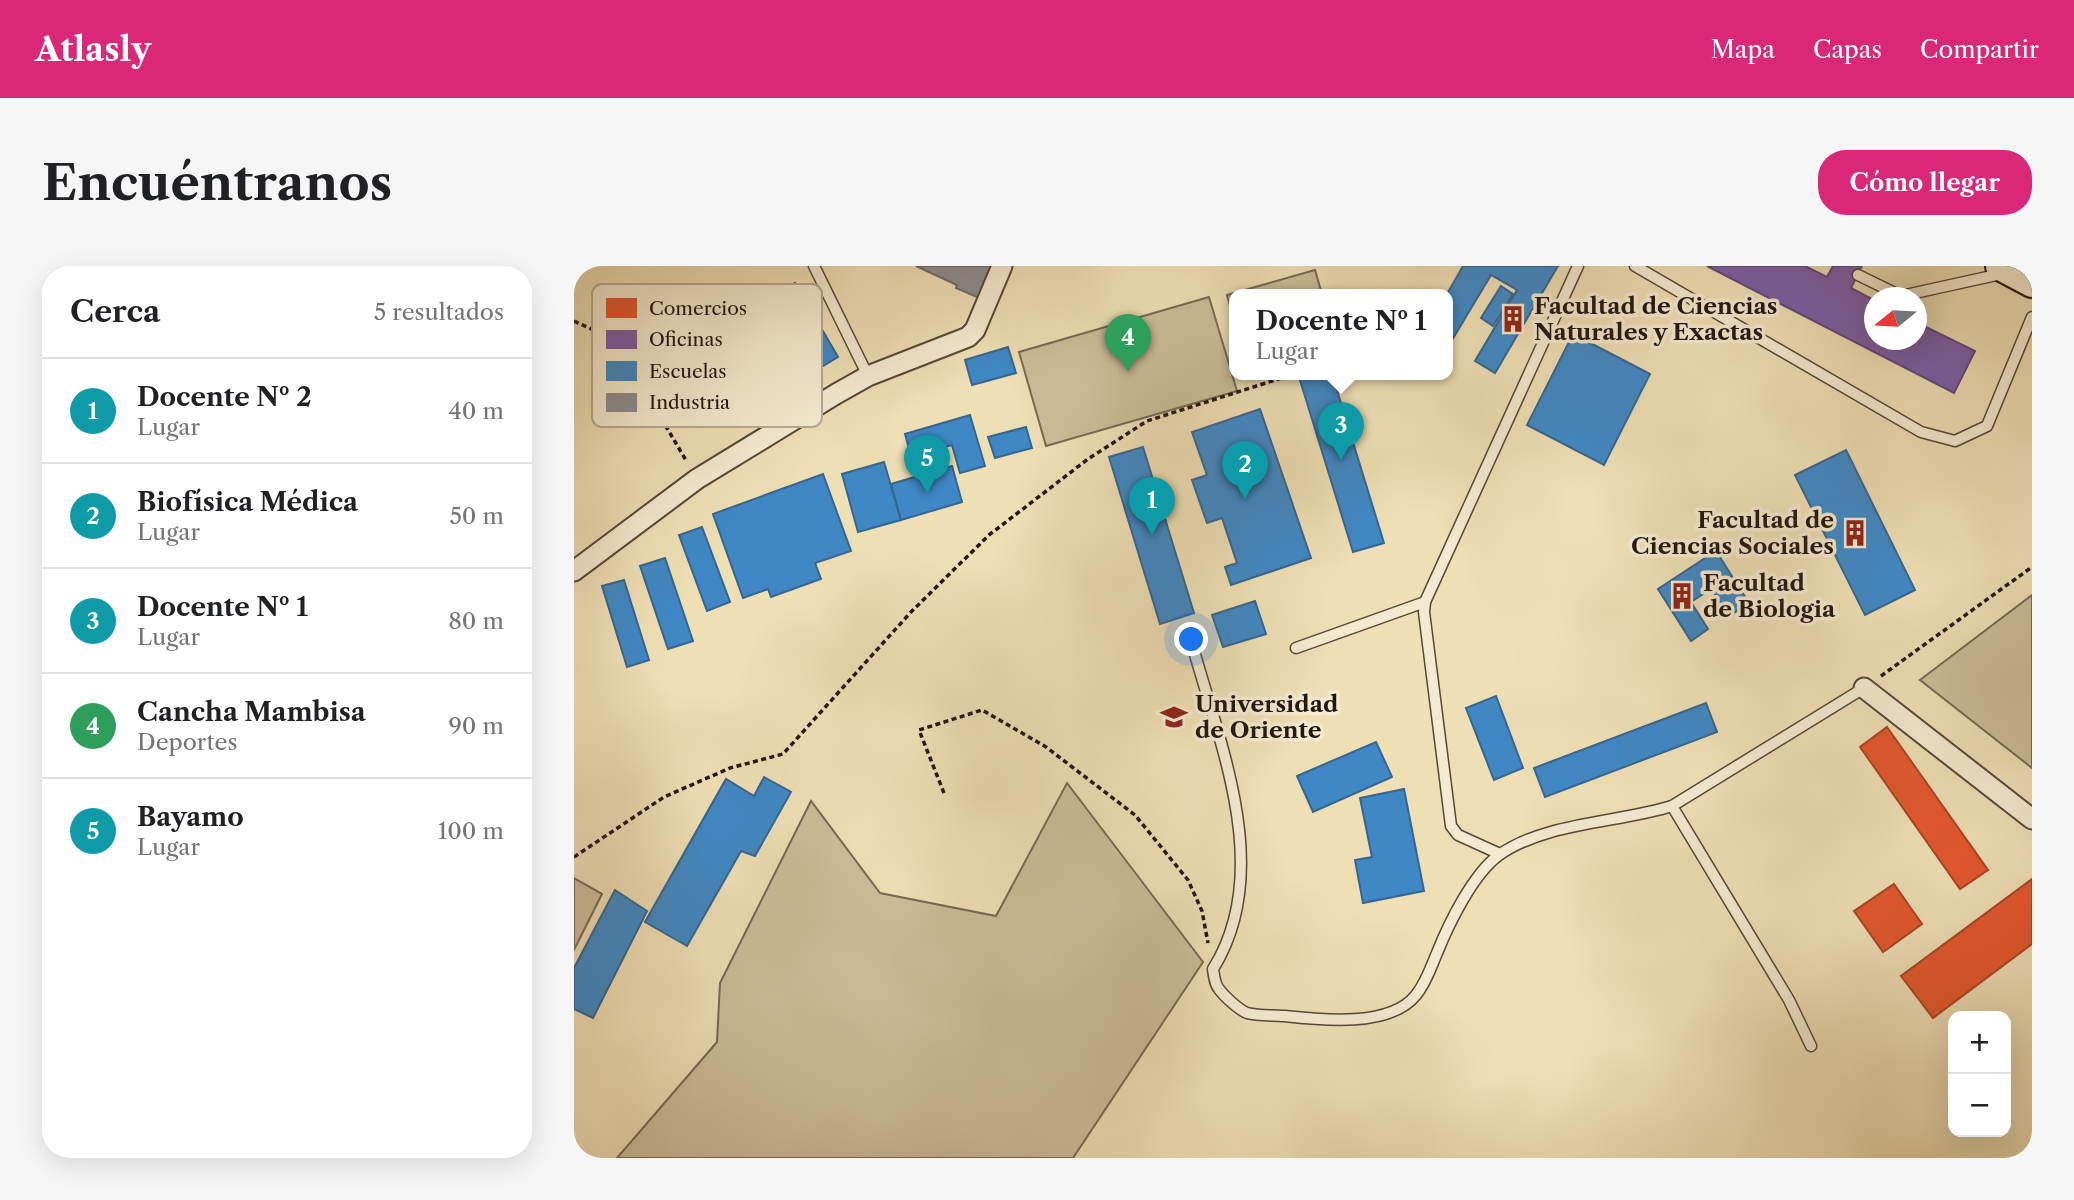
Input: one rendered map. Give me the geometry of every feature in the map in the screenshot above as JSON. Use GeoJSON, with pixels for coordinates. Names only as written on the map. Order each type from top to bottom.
{"type":"FeatureCollection","features":[{"type":"Feature","properties":{"kind":"street"},"geometry":{"type":"LineString","coordinates":[[822,404],[868,376],[968,337],[975,331],[1002,266]]}},
{"type":"Feature","properties":{"kind":"street"},"geometry":{"type":"LineString","coordinates":[[574,571],[697,479],[783,427]]}},
{"type":"Feature","properties":{"kind":"street"},"geometry":{"type":"LineString","coordinates":[[1864,688],[2032,819]]}},
{"type":"Feature","properties":{"kind":"lane"},"geometry":{"type":"LineString","coordinates":[[814,266],[868,376]]}},
{"type":"Feature","properties":{"kind":"lane"},"geometry":{"type":"LineString","coordinates":[[1500,854],[1458,835],[1451,826],[1424,612],[1425,602],[1578,266]]}},
{"type":"Feature","properties":{"kind":"lane"},"geometry":{"type":"LineString","coordinates":[[1635,266],[1921,432],[1955,441],[1987,426],[2032,317]]}},
{"type":"Feature","properties":{"kind":"lane"},"geometry":{"type":"LineString","coordinates":[[1858,275],[1901,296],[2014,273]]}},
{"type":"Feature","properties":{"kind":"lane"},"geometry":{"type":"LineString","coordinates":[[1296,648],[1425,602]]}},
{"type":"Feature","properties":{"kind":"lane"},"geometry":{"type":"LineString","coordinates":[[1194,651],[1228,772],[1242,849],[1238,899],[1226,948],[1213,969],[1217,988],[1246,1013],[1341,1021],[1377,1016],[1415,998],[1451,919],[1488,865],[1500,854],[1557,830],[1643,815],[1672,806],[1864,688]]}},
{"type":"Feature","properties":{"kind":"lane"},"geometry":{"type":"LineString","coordinates":[[1672,806],[1788,1000],[1811,1046]]}},
{"type":"Feature","properties":{"kind":"path"},"geometry":{"type":"LineString","coordinates":[[574,321],[592,329]]}},
{"type":"Feature","properties":{"kind":"path"},"geometry":{"type":"LineString","coordinates":[[574,857],[664,797],[730,768],[783,754],[911,612],[989,535],[1088,459],[1147,421],[1275,380]]}},
{"type":"Feature","properties":{"kind":"path"},"geometry":{"type":"LineString","coordinates":[[666,427],[697,479]]}},
{"type":"Feature","properties":{"kind":"path"},"geometry":{"type":"LineString","coordinates":[[1864,688],[2032,567]]}},
{"type":"Feature","properties":{"kind":"path"},"geometry":{"type":"LineString","coordinates":[[944,793],[919,730],[982,710],[1046,747],[1135,815],[1170,856],[1188,880],[1202,911],[1213,969]]}},
{"type":"Feature","properties":{"kind":"shaded area"},"geometry":{"type":"Polygon","coordinates":[[[1315,270],[1321,289],[1248,289],[1315,270]]]}},
{"type":"Feature","properties":{"kind":"shaded area"},"geometry":{"type":"Polygon","coordinates":[[[1209,297],[1229,364],[1229,380],[1234,380],[1237,391],[1046,446],[1019,352],[1209,297]]]}},
{"type":"Feature","properties":{"kind":"shaded area"},"geometry":{"type":"Polygon","coordinates":[[[2032,595],[2032,768],[1920,680],[2032,595]]]}},
{"type":"Feature","properties":{"kind":"shaded area"},"geometry":{"type":"Polygon","coordinates":[[[1067,783],[1203,962],[1073,1158],[617,1158],[717,1042],[720,983],[811,801],[880,893],[996,916],[1067,783]]]}},
{"type":"Feature","properties":{"kind":"shaded area"},"geometry":{"type":"Polygon","coordinates":[[[574,878],[602,894],[574,950],[574,878]]]}},
{"type":"Feature","properties":{"kind":"building: Comercios"},"geometry":{"type":"Polygon","coordinates":[[[1887,727],[1988,870],[1960,889],[1860,747],[1887,727]]]}},
{"type":"Feature","properties":{"kind":"building: Comercios"},"geometry":{"type":"Polygon","coordinates":[[[2032,879],[2032,944],[1933,1018],[1901,976],[2032,879]]]}},
{"type":"Feature","properties":{"kind":"building: Comercios"},"geometry":{"type":"Polygon","coordinates":[[[1894,884],[1922,924],[1883,952],[1854,911],[1894,884]]]}},
{"type":"Feature","properties":{"kind":"building: Oficinas"},"geometry":{"type":"Polygon","coordinates":[[[1707,266],[1805,266],[1827,277],[1833,266],[1862,266],[1851,288],[1864,295],[1864,347],[1707,266]]]}},
{"type":"Feature","properties":{"kind":"building: Oficinas"},"geometry":{"type":"Polygon","coordinates":[[[1927,327],[1975,351],[1954,393],[1870,350],[1927,350],[1927,327]]]}},
{"type":"Feature","properties":{"kind":"building: Escuelas","name":"Facultad de Ciencias Naturales y Exactas"},"geometry":{"type":"Polygon","coordinates":[[[1463,266],[1558,266],[1495,373],[1475,361],[1517,290],[1491,275],[1453,338],[1453,289],[1450,289],[1463,266]]]}},
{"type":"Feature","properties":{"kind":"building: Escuelas"},"geometry":{"type":"Polygon","coordinates":[[[1501,286],[1513,294],[1493,326],[1481,318],[1501,286]]]}},
{"type":"Feature","properties":{"kind":"building: Escuelas"},"geometry":{"type":"Polygon","coordinates":[[[822,329],[838,357],[822,367],[822,329]]]}},
{"type":"Feature","properties":{"kind":"building: Escuelas"},"geometry":{"type":"Polygon","coordinates":[[[1573,334],[1650,374],[1604,465],[1527,425],[1573,334]]]}},
{"type":"Feature","properties":{"kind":"building: Escuelas"},"geometry":{"type":"Polygon","coordinates":[[[1008,347],[1016,373],[972,385],[965,360],[1008,347]]]}},
{"type":"Feature","properties":{"kind":"building: Escuelas"},"geometry":{"type":"Polygon","coordinates":[[[1300,380],[1334,380],[1384,543],[1353,552],[1300,380]]]}},
{"type":"Feature","properties":{"kind":"building: Escuelas"},"geometry":{"type":"Polygon","coordinates":[[[1260,409],[1311,558],[1231,585],[1225,567],[1237,563],[1222,518],[1207,523],[1192,480],[1207,475],[1192,432],[1260,409]]]}},
{"type":"Feature","properties":{"kind":"building: Escuelas"},"geometry":{"type":"Polygon","coordinates":[[[970,415],[985,466],[960,473],[952,445],[911,456],[905,434],[970,415]]]}},
{"type":"Feature","properties":{"kind":"building: Escuelas"},"geometry":{"type":"Polygon","coordinates":[[[1026,427],[1032,448],[995,458],[988,437],[1026,427]]]}},
{"type":"Feature","properties":{"kind":"building: Escuelas"},"geometry":{"type":"Polygon","coordinates":[[[1143,447],[1194,613],[1160,624],[1109,457],[1143,447]]]}},
{"type":"Feature","properties":{"kind":"building: Escuelas","name":"Facultad de Ciencias Sociales"},"geometry":{"type":"Polygon","coordinates":[[[1846,450],[1915,590],[1865,615],[1795,475],[1846,450]]]}},
{"type":"Feature","properties":{"kind":"building: Escuelas"},"geometry":{"type":"Polygon","coordinates":[[[884,462],[901,520],[858,532],[842,474],[884,462]]]}},
{"type":"Feature","properties":{"kind":"building: Escuelas"},"geometry":{"type":"Polygon","coordinates":[[[952,466],[962,502],[901,520],[891,484],[952,466]]]}},
{"type":"Feature","properties":{"kind":"building: Escuelas"},"geometry":{"type":"Polygon","coordinates":[[[823,474],[851,551],[815,563],[821,579],[771,597],[768,589],[743,598],[713,514],[823,474]]]}},
{"type":"Feature","properties":{"kind":"building: Escuelas"},"geometry":{"type":"Polygon","coordinates":[[[702,527],[730,602],[707,611],[679,535],[702,527]]]}},
{"type":"Feature","properties":{"kind":"building: Escuelas","name":"Facultad de Biologia"},"geometry":{"type":"Polygon","coordinates":[[[1716,551],[1749,603],[1729,616],[1711,589],[1691,602],[1708,629],[1691,641],[1658,589],[1716,551]]]}},
{"type":"Feature","properties":{"kind":"building: Escuelas"},"geometry":{"type":"Polygon","coordinates":[[[665,558],[693,641],[668,649],[640,566],[665,558]]]}},
{"type":"Feature","properties":{"kind":"building: Escuelas"},"geometry":{"type":"Polygon","coordinates":[[[624,580],[649,660],[627,667],[602,586],[624,580]]]}},
{"type":"Feature","properties":{"kind":"building: Escuelas"},"geometry":{"type":"Polygon","coordinates":[[[1255,601],[1266,634],[1223,647],[1212,615],[1255,601]]]}},
{"type":"Feature","properties":{"kind":"building: Escuelas"},"geometry":{"type":"Polygon","coordinates":[[[1496,696],[1523,768],[1494,780],[1466,708],[1496,696]]]}},
{"type":"Feature","properties":{"kind":"building: Escuelas"},"geometry":{"type":"Polygon","coordinates":[[[1706,703],[1717,732],[1545,797],[1534,768],[1706,703]]]}},
{"type":"Feature","properties":{"kind":"building: Escuelas"},"geometry":{"type":"Polygon","coordinates":[[[1376,742],[1392,777],[1313,812],[1297,776],[1376,742]]]}},
{"type":"Feature","properties":{"kind":"building: Escuelas"},"geometry":{"type":"Polygon","coordinates":[[[764,777],[791,792],[755,856],[741,851],[687,946],[645,922],[726,779],[754,796],[764,777]]]}},
{"type":"Feature","properties":{"kind":"building: Escuelas"},"geometry":{"type":"Polygon","coordinates":[[[1404,789],[1424,891],[1363,903],[1355,860],[1372,857],[1360,798],[1404,789]]]}},
{"type":"Feature","properties":{"kind":"building: Escuelas"},"geometry":{"type":"Polygon","coordinates":[[[615,890],[647,911],[593,1018],[574,1009],[574,968],[615,890]]]}},
{"type":"Feature","properties":{"kind":"building: Industria"},"geometry":{"type":"Polygon","coordinates":[[[916,266],[993,266],[979,298],[916,266]]]}},
{"type":"Feature","properties":{"kind":"place","name":"Facultad de Ciencias Naturales y Exactas"},"geometry":{"type":"Point","coordinates":[1513,319]}},
{"type":"Feature","properties":{"kind":"place","name":"Cancha Mambisa"},"geometry":{"type":"Point","coordinates":[1128,372]}},
{"type":"Feature","properties":{"kind":"place","name":"Docente Nº 1"},"geometry":{"type":"Point","coordinates":[1341,460]}},
{"type":"Feature","properties":{"kind":"place","name":"Bayamo"},"geometry":{"type":"Point","coordinates":[927,493]}},
{"type":"Feature","properties":{"kind":"place","name":"Biofísica Médica"},"geometry":{"type":"Point","coordinates":[1245,499]}},
{"type":"Feature","properties":{"kind":"place","name":"Facultad de Ciencias Sociales"},"geometry":{"type":"Point","coordinates":[1855,533]}},
{"type":"Feature","properties":{"kind":"place","name":"Docente Nº 2"},"geometry":{"type":"Point","coordinates":[1152,535]}},
{"type":"Feature","properties":{"kind":"place","name":"Facultad de Biologia"},"geometry":{"type":"Point","coordinates":[1682,596]}},
{"type":"Feature","properties":{"kind":"place","name":"Universidad de Oriente"},"geometry":{"type":"Point","coordinates":[1174,717]}}]}
